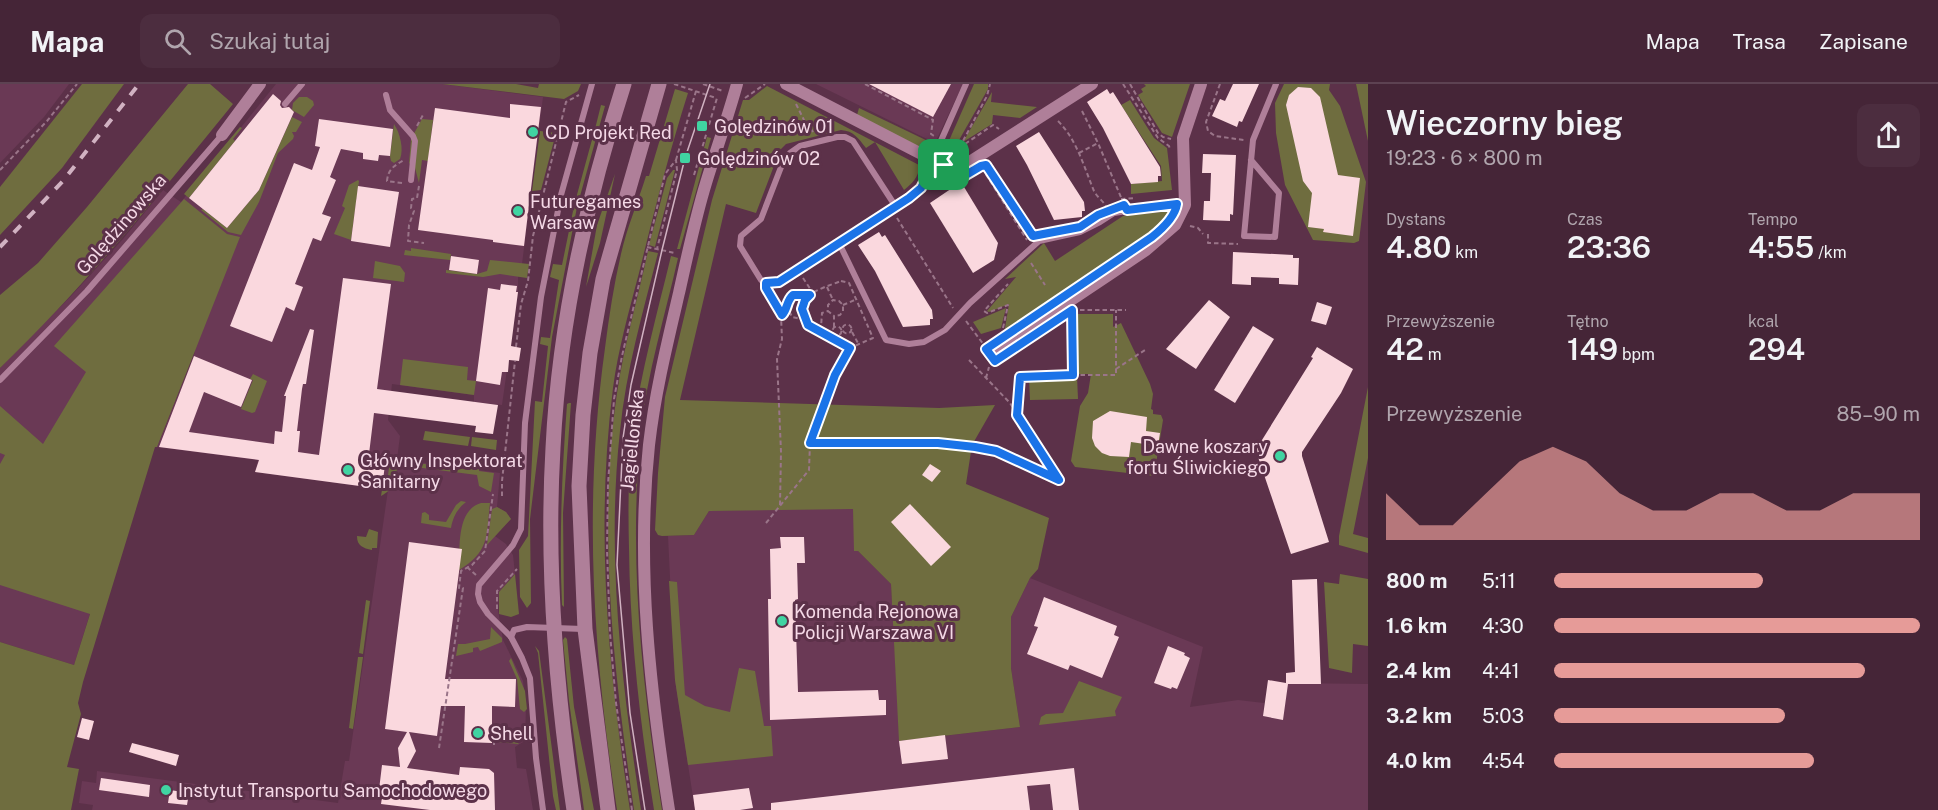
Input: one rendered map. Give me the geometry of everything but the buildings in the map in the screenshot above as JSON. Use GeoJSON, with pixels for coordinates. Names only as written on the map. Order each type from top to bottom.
{"type":"FeatureCollection","features":[{"type":"Feature","properties":{"kind":"main road"},"geometry":{"type":"LineString","coordinates":[[574,810],[567,765],[554,629],[551,504],[553,447],[562,355],[573,283],[603,152],[624,84]]}},
{"type":"Feature","properties":{"kind":"main road"},"geometry":{"type":"LineString","coordinates":[[608,810],[585,629],[579,486],[587,375],[595,317],[607,260],[659,84]]}},
{"type":"Feature","properties":{"kind":"street","name":"Golędzinowska"},"geometry":{"type":"LineString","coordinates":[[222,135],[260,84]]}},
{"type":"Feature","properties":{"kind":"street","name":"Jagiellońska"},"geometry":{"type":"LineString","coordinates":[[669,810],[657,736],[645,608],[645,493],[649,446],[658,382],[687,256],[705,185],[737,84]]}},
{"type":"Feature","properties":{"kind":"street"},"geometry":{"type":"LineString","coordinates":[[786,84],[955,167],[968,163],[1092,84]]}},
{"type":"Feature","properties":{"kind":"street"},"geometry":{"type":"LineString","coordinates":[[990,354],[1157,242],[1175,225],[1182,215],[1185,202],[1183,138],[1201,84]]}},
{"type":"Feature","properties":{"kind":"lane"},"geometry":{"type":"LineString","coordinates":[[285,104],[302,84]]}},
{"type":"Feature","properties":{"kind":"lane"},"geometry":{"type":"LineString","coordinates":[[543,810],[536,758],[530,678],[511,637],[496,623],[480,602],[478,594],[479,585],[513,545],[521,529],[525,423],[545,276],[570,161],[592,84]]}},
{"type":"Feature","properties":{"kind":"lane"},"geometry":{"type":"LineString","coordinates":[[896,207],[856,143],[849,138],[841,137],[796,148],[787,156],[761,219],[740,238],[741,248],[759,277],[766,283],[779,282],[896,207],[921,188],[966,84]]}},
{"type":"Feature","properties":{"kind":"lane"},"geometry":{"type":"LineString","coordinates":[[1251,160],[1279,193],[1275,237],[1245,236],[1251,160],[1253,140],[1276,84]]}},
{"type":"Feature","properties":{"kind":"lane"},"geometry":{"type":"LineString","coordinates":[[386,95],[390,110],[415,141],[410,182]]}},
{"type":"Feature","properties":{"kind":"lane","name":"Golędzinowska"},"geometry":{"type":"LineString","coordinates":[[0,380],[87,291],[222,135]]}},
{"type":"Feature","properties":{"kind":"lane"},"geometry":{"type":"LineString","coordinates":[[839,243],[886,340],[909,344],[924,342],[945,330],[970,303],[1039,241],[1080,232],[1114,213],[1185,202]]}},
{"type":"Feature","properties":{"kind":"lane"},"geometry":{"type":"LineString","coordinates":[[511,637],[514,630],[527,627],[585,629]]}},
{"type":"Feature","properties":{"kind":"path"},"geometry":{"type":"LineString","coordinates":[[0,170],[77,84]]}},
{"type":"Feature","properties":{"kind":"path"},"geometry":{"type":"LineString","coordinates":[[674,84],[732,103]]}},
{"type":"Feature","properties":{"kind":"path"},"geometry":{"type":"LineString","coordinates":[[865,84],[933,120],[931,134],[936,138],[930,149],[935,157],[948,158],[993,125],[1003,131]]}},
{"type":"Feature","properties":{"kind":"path"},"geometry":{"type":"LineString","coordinates":[[955,167],[957,150],[987,96],[990,84]]}},
{"type":"Feature","properties":{"kind":"path"},"geometry":{"type":"LineString","coordinates":[[1123,84],[1158,138],[1169,146],[1171,153]]}},
{"type":"Feature","properties":{"kind":"path"},"geometry":{"type":"LineString","coordinates":[[1130,84],[1158,133],[1163,137],[1174,139],[1174,158]]}},
{"type":"Feature","properties":{"kind":"path"},"geometry":{"type":"LineString","coordinates":[[1220,84],[1206,122],[1208,132],[1215,136],[1245,140]]}},
{"type":"Feature","properties":{"kind":"path"},"geometry":{"type":"LineString","coordinates":[[632,810],[616,703],[610,633],[607,550],[614,399],[665,174],[676,160],[696,92]]}},
{"type":"Feature","properties":{"kind":"path"},"geometry":{"type":"LineString","coordinates":[[516,347],[521,304],[528,281],[533,236],[566,102],[579,95]]}},
{"type":"Feature","properties":{"kind":"path"},"geometry":{"type":"LineString","coordinates":[[794,100],[804,120],[820,142]]}},
{"type":"Feature","properties":{"kind":"path"},"geometry":{"type":"LineString","coordinates":[[1051,110],[1069,131],[1095,194],[1100,199]]}},
{"type":"Feature","properties":{"kind":"path"},"geometry":{"type":"LineString","coordinates":[[1082,111],[1127,210]]}},
{"type":"Feature","properties":{"kind":"path"},"geometry":{"type":"LineString","coordinates":[[1078,153],[1098,142]]}},
{"type":"Feature","properties":{"kind":"path"},"geometry":{"type":"LineString","coordinates":[[404,160],[391,169],[387,174],[387,181],[410,182]]}},
{"type":"Feature","properties":{"kind":"path"},"geometry":{"type":"LineString","coordinates":[[657,249],[678,170],[676,160]]}},
{"type":"Feature","properties":{"kind":"path"},"geometry":{"type":"LineString","coordinates":[[1031,247],[981,165],[986,165],[991,171],[1033,236],[1037,235]]}},
{"type":"Feature","properties":{"kind":"path"},"geometry":{"type":"LineString","coordinates":[[419,185],[417,198],[412,199],[411,208],[414,211],[408,241],[424,243]]}},
{"type":"Feature","properties":{"kind":"path"},"geometry":{"type":"LineString","coordinates":[[1121,199],[1140,198]]}},
{"type":"Feature","properties":{"kind":"path"},"geometry":{"type":"LineString","coordinates":[[897,218],[956,312],[970,324],[995,361],[989,367],[986,378]]}},
{"type":"Feature","properties":{"kind":"path"},"geometry":{"type":"LineString","coordinates":[[1193,226],[1203,234]]}},
{"type":"Feature","properties":{"kind":"path"},"geometry":{"type":"LineString","coordinates":[[647,247],[687,256]]}},
{"type":"Feature","properties":{"kind":"path"},"geometry":{"type":"LineString","coordinates":[[1025,253],[1045,285]]}},
{"type":"Feature","properties":{"kind":"path"},"geometry":{"type":"LineString","coordinates":[[802,277],[812,294]]}},
{"type":"Feature","properties":{"kind":"path"},"geometry":{"type":"LineString","coordinates":[[766,523],[809,470],[810,443],[835,375],[850,348],[873,338],[849,284],[841,281],[812,294],[802,306],[808,325],[850,348]]}},
{"type":"Feature","properties":{"kind":"path"},"geometry":{"type":"LineString","coordinates":[[1002,333],[1008,305],[987,313],[984,311],[1009,282],[1004,282]]}},
{"type":"Feature","properties":{"kind":"path"},"geometry":{"type":"LineString","coordinates":[[766,283],[766,288],[782,315],[782,339],[777,359],[781,452],[780,505]]}},
{"type":"Feature","properties":{"kind":"path"},"geometry":{"type":"LineString","coordinates":[[827,287],[833,300]]}},
{"type":"Feature","properties":{"kind":"path"},"geometry":{"type":"LineString","coordinates":[[782,315],[787,310],[788,301],[793,295],[812,294]]}},
{"type":"Feature","properties":{"kind":"path"},"geometry":{"type":"LineString","coordinates":[[843,305],[857,299]]}},
{"type":"Feature","properties":{"kind":"path"},"geometry":{"type":"LineString","coordinates":[[833,300],[843,305],[840,315],[834,316],[828,311],[828,304],[833,300]]}},
{"type":"Feature","properties":{"kind":"path"},"geometry":{"type":"LineString","coordinates":[[787,310],[792,317],[806,321]]}},
{"type":"Feature","properties":{"kind":"path"},"geometry":{"type":"LineString","coordinates":[[1072,310],[1073,375]]}},
{"type":"Feature","properties":{"kind":"path"},"geometry":{"type":"LineString","coordinates":[[1063,316],[1072,310],[1126,310]]}},
{"type":"Feature","properties":{"kind":"path"},"geometry":{"type":"LineString","coordinates":[[1017,415],[1020,377],[1116,375],[1116,310]]}},
{"type":"Feature","properties":{"kind":"path"},"geometry":{"type":"LineString","coordinates":[[818,331],[821,327],[822,313],[828,311]]}},
{"type":"Feature","properties":{"kind":"path"},"geometry":{"type":"LineString","coordinates":[[834,316],[832,331],[834,334],[837,336],[847,325],[850,325],[859,345]]}},
{"type":"Feature","properties":{"kind":"path"},"geometry":{"type":"LineString","coordinates":[[834,327],[840,327],[849,334],[852,332]]}},
{"type":"Feature","properties":{"kind":"path"},"geometry":{"type":"LineString","coordinates":[[1116,369],[1145,350]]}},
{"type":"Feature","properties":{"kind":"path"},"geometry":{"type":"LineString","coordinates":[[810,443],[938,443],[975,447],[996,451],[1059,480],[1010,403],[969,360]]}},
{"type":"Feature","properties":{"kind":"path"},"geometry":{"type":"LineString","coordinates":[[502,496],[515,361]]}},
{"type":"Feature","properties":{"kind":"path"},"geometry":{"type":"LineString","coordinates":[[439,748],[463,588],[459,588],[461,571],[472,565],[485,551],[493,494]]}},
{"type":"Feature","properties":{"kind":"path"},"geometry":{"type":"LineString","coordinates":[[496,623],[497,591],[517,569]]}},
{"type":"Feature","properties":{"kind":"path"},"geometry":{"type":"LineString","coordinates":[[451,664],[458,663]]}},
{"type":"Feature","properties":{"kind":"shaded area"},"geometry":{"type":"Polygon","coordinates":[[[0,84],[69,84],[44,117],[0,163],[0,84]]]}},
{"type":"Feature","properties":{"kind":"shaded area"},"geometry":{"type":"Polygon","coordinates":[[[82,84],[124,84],[62,168],[0,235],[0,187],[82,84]]]}},
{"type":"Feature","properties":{"kind":"shaded area"},"geometry":{"type":"Polygon","coordinates":[[[188,84],[210,84],[233,104],[92,272],[0,368],[0,295],[38,263],[188,84]]]}},
{"type":"Feature","properties":{"kind":"shaded area"},"geometry":{"type":"Polygon","coordinates":[[[276,84],[442,84],[543,97],[502,405],[474,402],[474,395],[392,384],[388,420],[400,436],[397,459],[500,473],[497,507],[506,512],[511,519],[495,536],[506,544],[513,555],[515,574],[499,592],[498,610],[503,640],[523,681],[526,707],[525,738],[515,747],[517,768],[526,769],[533,810],[92,810],[93,805],[79,803],[82,781],[96,783],[97,771],[338,803],[345,761],[349,761],[388,490],[255,472],[258,460],[157,447],[195,352],[163,378],[74,665],[0,642],[0,368],[72,295],[123,239],[163,190],[181,202],[276,84]]]}},
{"type":"Feature","properties":{"kind":"shaded area"},"geometry":{"type":"Polygon","coordinates":[[[442,84],[516,84],[538,88],[539,84],[581,84],[578,91],[564,99],[442,84]]]}},
{"type":"Feature","properties":{"kind":"shaded area"},"geometry":{"type":"Polygon","coordinates":[[[816,84],[963,84],[935,143],[816,84]]]}},
{"type":"Feature","properties":{"kind":"shaded area"},"geometry":{"type":"Polygon","coordinates":[[[974,84],[988,84],[988,89],[954,149],[948,155],[944,152],[974,84]]]}},
{"type":"Feature","properties":{"kind":"shaded area"},"geometry":{"type":"Polygon","coordinates":[[[1144,84],[1190,84],[1172,137],[1162,133],[1138,95],[1143,92],[1141,89],[1146,86],[1144,84]]]}},
{"type":"Feature","properties":{"kind":"shaded area"},"geometry":{"type":"Polygon","coordinates":[[[1284,84],[1330,84],[1329,90],[1340,106],[1366,182],[1359,241],[1354,243],[1313,240],[1285,185],[1276,133],[1275,103],[1284,84]]]}},
{"type":"Feature","properties":{"kind":"shaded area"},"geometry":{"type":"Polygon","coordinates":[[[1356,84],[1368,84],[1368,141],[1356,84]]]}},
{"type":"Feature","properties":{"kind":"shaded area"},"geometry":{"type":"Polygon","coordinates":[[[767,86],[875,142],[866,148],[853,133],[841,130],[786,144],[780,150],[756,213],[726,204],[680,400],[939,408],[995,405],[972,445],[966,484],[1049,518],[1038,569],[1030,578],[1011,617],[1011,668],[1020,727],[899,741],[891,584],[858,551],[854,551],[853,509],[709,511],[694,535],[662,536],[658,535],[655,530],[665,397],[712,200],[743,100],[749,100],[767,86]]]}},
{"type":"Feature","properties":{"kind":"shaded area"},"geometry":{"type":"Polygon","coordinates":[[[675,89],[688,93],[662,183],[621,345],[613,388],[608,441],[605,494],[606,599],[616,705],[630,810],[617,810],[602,694],[594,579],[594,465],[598,407],[610,312],[621,254],[646,176],[649,176],[675,89]]]}},
{"type":"Feature","properties":{"kind":"shaded area"},"geometry":{"type":"Polygon","coordinates":[[[992,92],[991,102],[1037,107],[1020,118],[993,115],[992,124],[963,142],[992,92]]]}},
{"type":"Feature","properties":{"kind":"shaded area"},"geometry":{"type":"Polygon","coordinates":[[[299,97],[307,97],[313,101],[314,105],[304,117],[292,110],[293,103],[299,97]]]}},
{"type":"Feature","properties":{"kind":"shaded area"},"geometry":{"type":"Polygon","coordinates":[[[1130,100],[1154,138],[1167,148],[1172,190],[1131,194],[1131,184],[1162,181],[1161,166],[1121,105],[1130,100]]]}},
{"type":"Feature","properties":{"kind":"shaded area"},"geometry":{"type":"Polygon","coordinates":[[[601,105],[605,106],[577,207],[552,337],[530,519],[531,603],[527,608],[520,597],[519,550],[528,536],[535,401],[542,402],[548,346],[540,344],[541,337],[550,338],[559,280],[550,277],[553,264],[562,265],[573,211],[564,209],[565,201],[575,202],[593,136],[584,133],[585,127],[595,129],[601,105]]]}},
{"type":"Feature","properties":{"kind":"shaded area"},"geometry":{"type":"Polygon","coordinates":[[[859,108],[932,143],[918,147],[857,115],[859,108]]]}},
{"type":"Feature","properties":{"kind":"shaded area"},"geometry":{"type":"Polygon","coordinates":[[[292,117],[302,122],[296,132],[292,132],[293,139],[278,153],[259,202],[241,235],[228,232],[201,210],[203,209],[227,228],[259,190],[292,117]]]}},
{"type":"Feature","properties":{"kind":"shaded area"},"geometry":{"type":"Polygon","coordinates":[[[422,119],[433,120],[428,161],[422,160],[419,183],[415,168],[409,163],[411,139],[422,119]]]}},
{"type":"Feature","properties":{"kind":"shaded area"},"geometry":{"type":"Polygon","coordinates":[[[394,124],[400,136],[402,151],[400,159],[394,163],[390,156],[394,124]]]}},
{"type":"Feature","properties":{"kind":"shaded area"},"geometry":{"type":"Polygon","coordinates":[[[240,127],[242,128],[233,139],[235,141],[189,198],[184,194],[240,127]]]}},
{"type":"Feature","properties":{"kind":"shaded area"},"geometry":{"type":"Polygon","coordinates":[[[540,131],[556,133],[541,190],[532,191],[540,131]]]}},
{"type":"Feature","properties":{"kind":"shaded area"},"geometry":{"type":"Polygon","coordinates":[[[707,137],[711,138],[680,249],[677,249],[707,137]]]}},
{"type":"Feature","properties":{"kind":"shaded area"},"geometry":{"type":"Polygon","coordinates":[[[875,142],[919,165],[915,179],[904,190],[875,142]]]}},
{"type":"Feature","properties":{"kind":"shaded area"},"geometry":{"type":"Polygon","coordinates":[[[675,170],[655,247],[649,245],[667,178],[675,170]]]}},
{"type":"Feature","properties":{"kind":"shaded area"},"geometry":{"type":"Polygon","coordinates":[[[615,174],[600,243],[586,287],[597,225],[615,174]]]}},
{"type":"Feature","properties":{"kind":"shaded area"},"geometry":{"type":"Polygon","coordinates":[[[358,180],[351,240],[334,234],[345,208],[342,206],[349,185],[358,180]]]}},
{"type":"Feature","properties":{"kind":"shaded area"},"geometry":{"type":"Polygon","coordinates":[[[184,199],[227,234],[240,237],[157,447],[155,447],[83,682],[78,703],[81,714],[67,767],[79,769],[71,810],[0,810],[0,642],[74,665],[90,614],[0,585],[0,464],[5,455],[0,453],[0,406],[43,444],[86,372],[54,346],[184,199]]]}},
{"type":"Feature","properties":{"kind":"shaded area"},"geometry":{"type":"Polygon","coordinates":[[[1167,212],[1170,215],[1155,233],[1004,334],[1009,304],[987,311],[1016,277],[1005,279],[1044,243],[1055,261],[1123,216],[1167,212]]]}},
{"type":"Feature","properties":{"kind":"shaded area"},"geometry":{"type":"Polygon","coordinates":[[[411,248],[451,254],[450,260],[404,255],[405,250],[411,251],[411,248]]]}},
{"type":"Feature","properties":{"kind":"shaded area"},"geometry":{"type":"Polygon","coordinates":[[[648,251],[658,253],[626,386],[616,478],[615,573],[618,621],[641,810],[634,810],[615,654],[608,549],[608,497],[617,393],[648,251]]]}},
{"type":"Feature","properties":{"kind":"shaded area"},"geometry":{"type":"Polygon","coordinates":[[[671,256],[678,258],[647,388],[637,480],[639,622],[648,716],[662,810],[654,810],[644,745],[634,647],[628,518],[631,445],[636,408],[671,256]]]}},
{"type":"Feature","properties":{"kind":"shaded area"},"geometry":{"type":"Polygon","coordinates":[[[490,260],[529,264],[527,278],[500,274],[483,277],[446,273],[446,270],[477,274],[487,271],[490,260]]]}},
{"type":"Feature","properties":{"kind":"shaded area"},"geometry":{"type":"Polygon","coordinates":[[[375,261],[400,266],[405,273],[404,282],[373,278],[375,261]]]}},
{"type":"Feature","properties":{"kind":"shaded area"},"geometry":{"type":"Polygon","coordinates":[[[1006,308],[1001,328],[981,334],[973,322],[1006,308]]]}},
{"type":"Feature","properties":{"kind":"shaded area"},"geometry":{"type":"Polygon","coordinates":[[[1075,314],[1113,314],[1113,327],[1121,323],[1150,384],[1153,394],[1151,409],[1153,414],[1161,415],[1163,420],[1154,476],[1075,467],[1071,461],[1080,406],[1088,393],[1091,374],[1076,374],[1075,314]]]}},
{"type":"Feature","properties":{"kind":"shaded area"},"geometry":{"type":"Polygon","coordinates":[[[403,359],[468,367],[467,380],[476,381],[474,395],[400,385],[403,359]]]}},
{"type":"Feature","properties":{"kind":"shaded area"},"geometry":{"type":"Polygon","coordinates":[[[253,374],[267,381],[255,412],[252,413],[241,409],[253,380],[250,379],[253,374]]]}},
{"type":"Feature","properties":{"kind":"shaded area"},"geometry":{"type":"Polygon","coordinates":[[[1077,376],[1078,399],[1030,400],[1029,378],[1077,376]]]}},
{"type":"Feature","properties":{"kind":"shaded area"},"geometry":{"type":"Polygon","coordinates":[[[1368,387],[1368,458],[1353,534],[1368,538],[1368,553],[1339,545],[1339,536],[1368,387]]]}},
{"type":"Feature","properties":{"kind":"shaded area"},"geometry":{"type":"Polygon","coordinates":[[[571,403],[563,513],[564,607],[561,580],[562,504],[567,404],[571,403]]]}},
{"type":"Feature","properties":{"kind":"shaded area"},"geometry":{"type":"Polygon","coordinates":[[[425,431],[470,437],[468,446],[423,440],[425,431]]]}},
{"type":"Feature","properties":{"kind":"shaded area"},"geometry":{"type":"Polygon","coordinates":[[[472,437],[497,440],[496,450],[471,446],[472,437]]]}},
{"type":"Feature","properties":{"kind":"shaded area"},"geometry":{"type":"Polygon","coordinates":[[[472,459],[487,462],[488,467],[480,466],[479,471],[494,473],[491,492],[479,486],[477,475],[399,465],[395,460],[470,470],[472,459]]]}},
{"type":"Feature","properties":{"kind":"shaded area"},"geometry":{"type":"Polygon","coordinates":[[[390,461],[397,466],[395,480],[392,487],[381,496],[384,477],[384,487],[389,487],[387,482],[390,461]]]}},
{"type":"Feature","properties":{"kind":"shaded area"},"geometry":{"type":"Polygon","coordinates":[[[461,501],[466,502],[460,507],[451,528],[421,523],[422,513],[425,512],[429,515],[429,520],[446,522],[461,501]]]}},
{"type":"Feature","properties":{"kind":"shaded area"},"geometry":{"type":"Polygon","coordinates":[[[481,503],[490,503],[485,542],[476,556],[459,570],[463,522],[467,513],[481,503]]]}},
{"type":"Feature","properties":{"kind":"shaded area"},"geometry":{"type":"Polygon","coordinates":[[[497,507],[506,512],[511,519],[487,545],[492,509],[497,507]]]}},
{"type":"Feature","properties":{"kind":"shaded area"},"geometry":{"type":"Polygon","coordinates":[[[853,509],[858,551],[891,584],[900,741],[1020,727],[1011,668],[1011,617],[1030,578],[1203,647],[1190,707],[1238,700],[1264,703],[1263,716],[1283,719],[1288,683],[1368,684],[1368,810],[695,810],[675,680],[668,536],[694,535],[709,511],[853,509]]]}},
{"type":"Feature","properties":{"kind":"shaded area"},"geometry":{"type":"Polygon","coordinates":[[[369,529],[378,532],[377,548],[372,548],[372,550],[361,546],[357,539],[357,536],[366,537],[369,529]]]}},
{"type":"Feature","properties":{"kind":"shaded area"},"geometry":{"type":"Polygon","coordinates":[[[515,574],[519,614],[511,617],[499,614],[499,592],[515,574]]]}},
{"type":"Feature","properties":{"kind":"shaded area"},"geometry":{"type":"Polygon","coordinates":[[[1340,574],[1368,579],[1368,646],[1353,644],[1352,673],[1329,668],[1324,582],[1339,584],[1340,574]]]}},
{"type":"Feature","properties":{"kind":"shaded area"},"geometry":{"type":"Polygon","coordinates":[[[669,581],[677,582],[685,695],[705,706],[730,712],[739,668],[755,671],[764,726],[771,726],[773,756],[688,765],[675,680],[669,581]]]}},
{"type":"Feature","properties":{"kind":"shaded area"},"geometry":{"type":"Polygon","coordinates":[[[366,600],[370,601],[363,654],[359,653],[366,600]]]}},
{"type":"Feature","properties":{"kind":"shaded area"},"geometry":{"type":"Polygon","coordinates":[[[491,627],[502,638],[502,642],[480,651],[478,647],[473,648],[473,652],[456,656],[458,644],[490,639],[491,627]]]}},
{"type":"Feature","properties":{"kind":"shaded area"},"geometry":{"type":"Polygon","coordinates":[[[565,637],[574,707],[594,810],[584,810],[569,701],[563,640],[565,637]]]}},
{"type":"Feature","properties":{"kind":"shaded area"},"geometry":{"type":"Polygon","coordinates":[[[535,646],[539,651],[560,810],[556,810],[553,796],[538,653],[535,646]]]}},
{"type":"Feature","properties":{"kind":"shaded area"},"geometry":{"type":"Polygon","coordinates":[[[358,657],[363,657],[353,729],[349,728],[358,657]]]}},
{"type":"Feature","properties":{"kind":"shaded area"},"geometry":{"type":"Polygon","coordinates":[[[511,658],[525,691],[527,709],[524,712],[520,709],[517,679],[509,661],[511,658]]]}},
{"type":"Feature","properties":{"kind":"shaded area"},"geometry":{"type":"Polygon","coordinates":[[[1079,681],[1122,697],[1115,711],[1116,716],[1039,725],[1041,717],[1046,714],[1063,713],[1079,681]]]}},
{"type":"Feature","properties":{"kind":"shaded area"},"geometry":{"type":"Polygon","coordinates":[[[511,729],[519,733],[521,740],[518,744],[498,742],[498,731],[510,735],[511,729]]]}},
{"type":"Feature","properties":{"kind":"tram line"},"geometry":{"type":"LineString","coordinates":[[645,810],[630,713],[617,565],[623,438],[631,385],[662,250],[685,158],[710,84]]}},
{"type":"Feature","properties":{"kind":"railway"},"geometry":{"type":"LineString","coordinates":[[0,247],[63,181],[139,84]]}},
{"type":"Feature","properties":{"kind":"place","name":"Golędzinów 01"},"geometry":{"type":"Point","coordinates":[702,126]}},
{"type":"Feature","properties":{"kind":"place","name":"CD Projekt Red"},"geometry":{"type":"Point","coordinates":[533,132]}},
{"type":"Feature","properties":{"kind":"place","name":"Golędzinów 02"},"geometry":{"type":"Point","coordinates":[685,158]}},
{"type":"Feature","properties":{"kind":"place","name":"Futuregames Warsaw"},"geometry":{"type":"Point","coordinates":[518,211]}},
{"type":"Feature","properties":{"kind":"place","name":"Dawne koszary fortu Śliwickiego"},"geometry":{"type":"Point","coordinates":[1280,456]}},
{"type":"Feature","properties":{"kind":"place","name":"Główny Inspektorat Sanitarny"},"geometry":{"type":"Point","coordinates":[348,470]}},
{"type":"Feature","properties":{"kind":"place","name":"Komenda Rejonowa Policji Warszawa VI"},"geometry":{"type":"Point","coordinates":[782,621]}},
{"type":"Feature","properties":{"kind":"place","name":"Shell"},"geometry":{"type":"Point","coordinates":[478,733]}},
{"type":"Feature","properties":{"kind":"place","name":"Instytut Transportu Samochodowego"},"geometry":{"type":"Point","coordinates":[166,790]}},
{"type":"Feature","properties":{"kind":"route"},"geometry":{"type":"LineString","coordinates":[[935,161],[944,165],[955,167],[954,176],[959,179],[986,165],[1033,236],[1080,227],[1098,215],[1124,205],[1127,210],[1177,204],[1171,218],[1152,237],[986,349],[995,361],[1072,310],[1073,375],[1020,377],[1017,415],[1059,480],[996,451],[975,447],[938,443],[810,443],[835,375],[850,348],[808,325],[802,306],[810,295],[798,293],[793,295],[788,301],[787,310],[782,315],[766,288],[766,283],[779,282],[871,224],[921,188],[935,161]]}}]}
